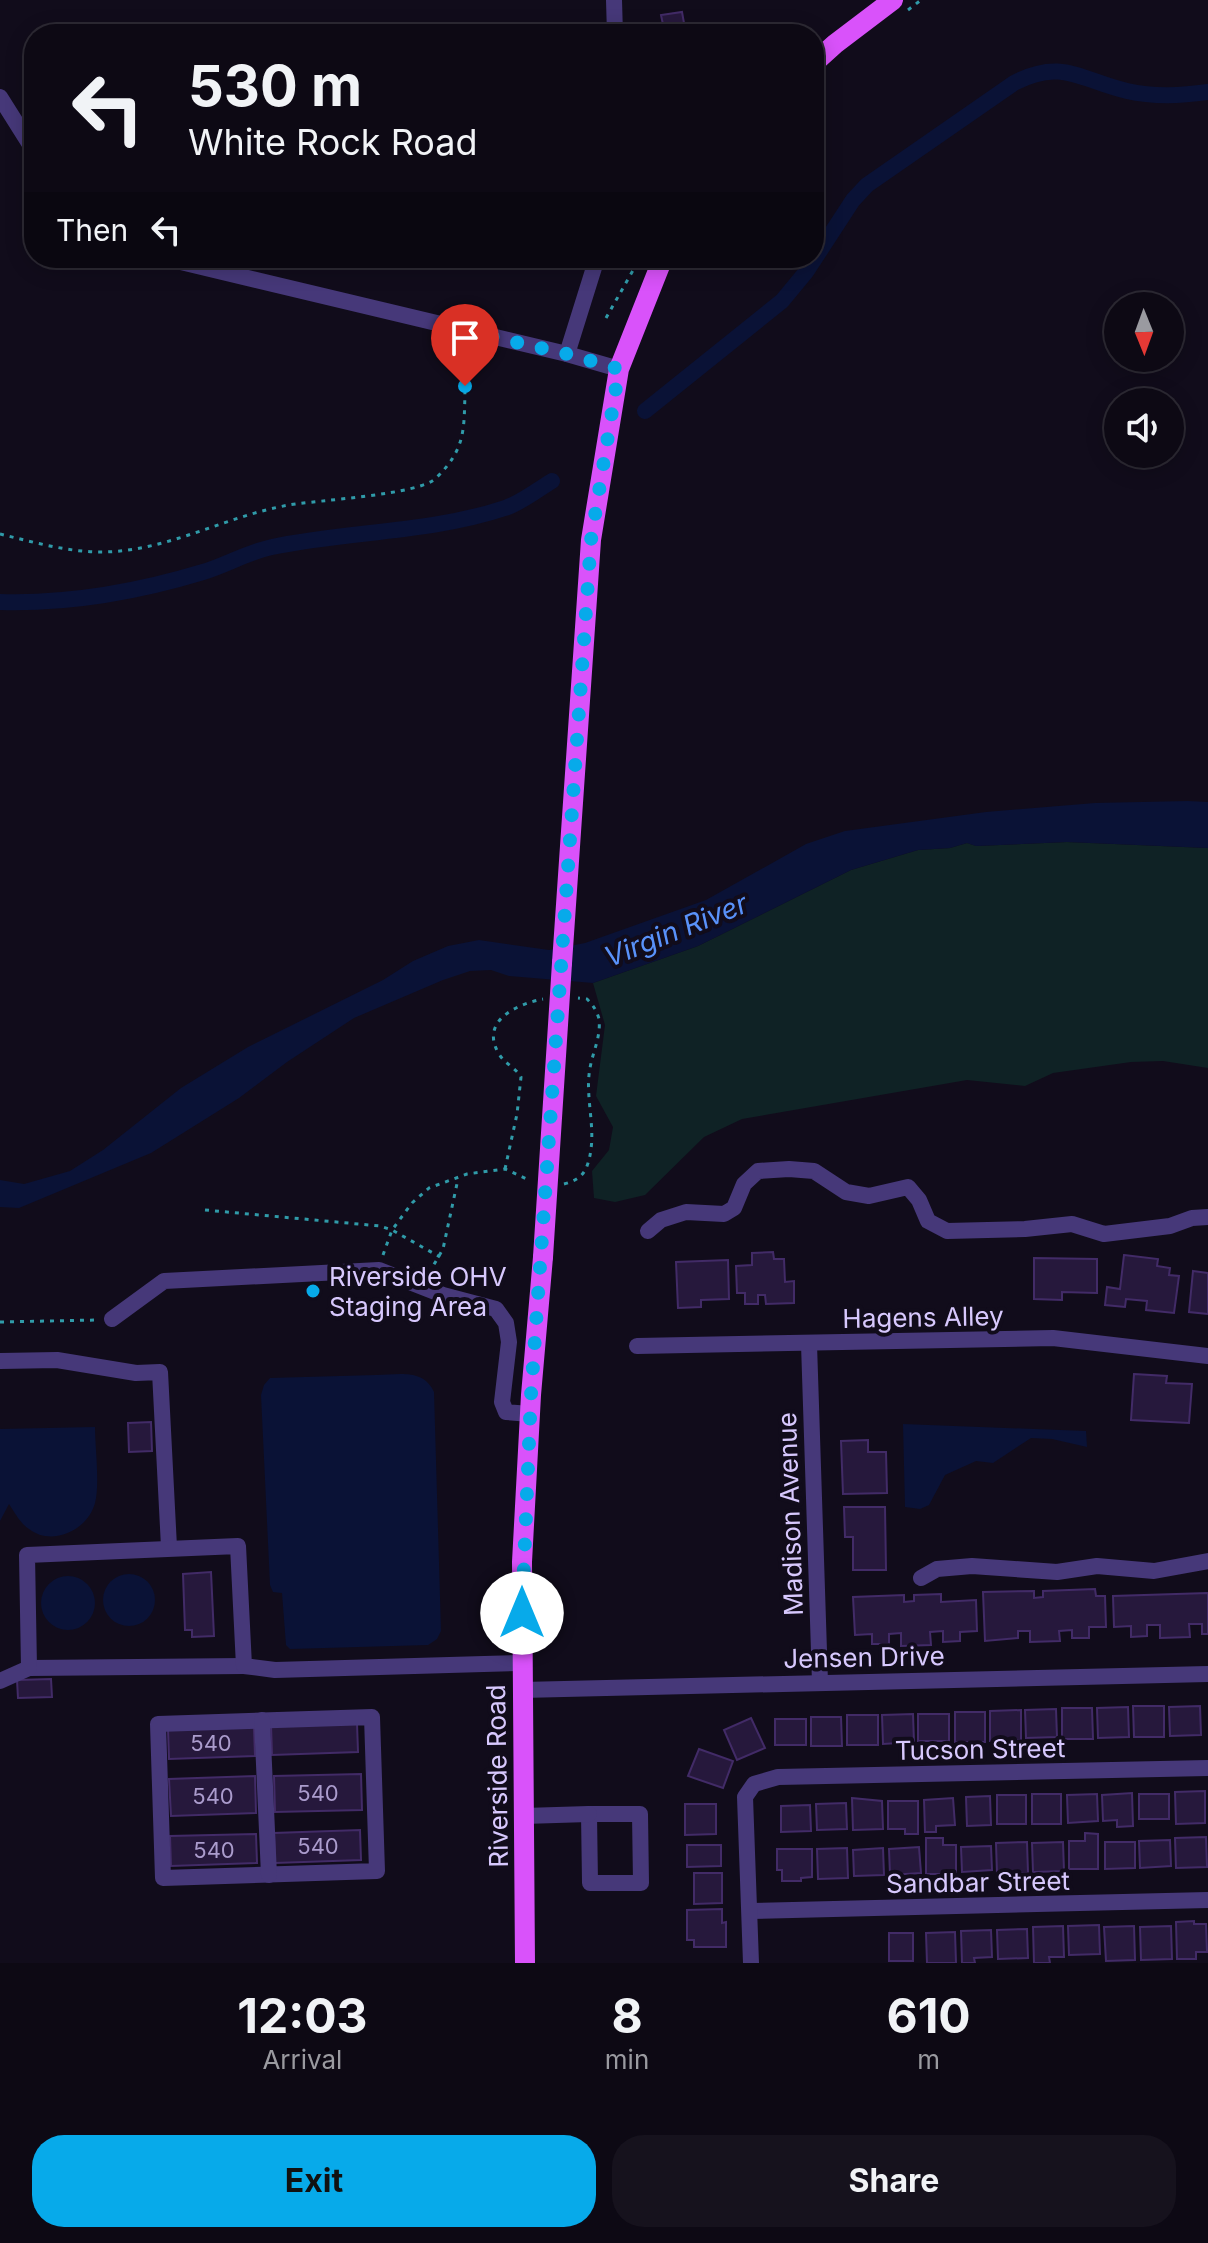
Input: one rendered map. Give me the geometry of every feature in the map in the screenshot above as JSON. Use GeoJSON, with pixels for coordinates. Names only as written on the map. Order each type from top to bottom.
{"type":"FeatureCollection","features":[{"type":"Feature","properties":{"kind":"main road"},"geometry":{"type":"LineString","coordinates":[[824,54],[893,0]]}},
{"type":"Feature","properties":{"kind":"main road","name":"Riverside Road"},"geometry":{"type":"LineString","coordinates":[[525,1963],[522,1562],[591,540],[619,369],[659,268]]}},
{"type":"Feature","properties":{"kind":"street"},"geometry":{"type":"LineString","coordinates":[[614,0],[615,24]]}},
{"type":"Feature","properties":{"kind":"street"},"geometry":{"type":"LineString","coordinates":[[0,97],[24,135]]}},
{"type":"Feature","properties":{"kind":"street"},"geometry":{"type":"LineString","coordinates":[[206,268],[619,369]]}},
{"type":"Feature","properties":{"kind":"street"},"geometry":{"type":"LineString","coordinates":[[567,354],[594,268]]}},
{"type":"Feature","properties":{"kind":"street"},"geometry":{"type":"LineString","coordinates":[[648,1231],[661,1220],[686,1212],[724,1214],[734,1208],[744,1184],[758,1171],[789,1169],[814,1171],[846,1192],[869,1196],[908,1187],[919,1200],[928,1221],[947,1231],[1072,1224],[1104,1234],[1170,1226],[1192,1218],[1208,1217]]}},
{"type":"Feature","properties":{"kind":"street"},"geometry":{"type":"LineString","coordinates":[[112,1319],[164,1281],[379,1270],[422,1287],[496,1309],[506,1323],[509,1342],[502,1402],[506,1412],[530,1414]]}},
{"type":"Feature","properties":{"kind":"street","name":"Hagens Alley"},"geometry":{"type":"LineString","coordinates":[[637,1346],[1053,1338],[1208,1356]]}},
{"type":"Feature","properties":{"kind":"street","name":"Madison Avenue"},"geometry":{"type":"LineString","coordinates":[[809,1344],[820,1682]]}},
{"type":"Feature","properties":{"kind":"street"},"geometry":{"type":"LineString","coordinates":[[0,1361],[57,1360],[136,1373],[160,1372],[169,1547]]}},
{"type":"Feature","properties":{"kind":"street"},"geometry":{"type":"LineString","coordinates":[[29,1668],[27,1555],[238,1546],[244,1666]]}},
{"type":"Feature","properties":{"kind":"street"},"geometry":{"type":"LineString","coordinates":[[921,1578],[937,1569],[972,1566],[1057,1572],[1097,1566],[1154,1571],[1208,1561]]}},
{"type":"Feature","properties":{"kind":"street"},"geometry":{"type":"LineString","coordinates":[[0,1681],[29,1668],[244,1666],[275,1670],[521,1663]]}},
{"type":"Feature","properties":{"kind":"street","name":"Jensen Drive"},"geometry":{"type":"LineString","coordinates":[[522,1690],[1208,1674]]}},
{"type":"Feature","properties":{"kind":"street"},"geometry":{"type":"LineString","coordinates":[[372,1717],[383,1871],[163,1878],[158,1724],[262,1720],[372,1717]]}},
{"type":"Feature","properties":{"kind":"street"},"geometry":{"type":"LineString","coordinates":[[262,1720],[269,1875]]}},
{"type":"Feature","properties":{"kind":"street","name":"Tucson Street"},"geometry":{"type":"LineString","coordinates":[[750,1911],[745,1797],[754,1784],[778,1777],[1208,1768]]}},
{"type":"Feature","properties":{"kind":"street"},"geometry":{"type":"LineString","coordinates":[[524,1816],[589,1814],[640,1814],[641,1883],[590,1883],[589,1814]]}},
{"type":"Feature","properties":{"kind":"street","name":"Sandbar Street"},"geometry":{"type":"LineString","coordinates":[[750,1911],[1208,1900]]}},
{"type":"Feature","properties":{"kind":"street"},"geometry":{"type":"LineString","coordinates":[[750,1911],[751,1963]]}},
{"type":"Feature","properties":{"kind":"path"},"geometry":{"type":"LineString","coordinates":[[606,318],[634,268]]}},
{"type":"Feature","properties":{"kind":"path"},"geometry":{"type":"LineString","coordinates":[[0,534],[52,547],[102,552],[151,546],[285,505],[398,492],[433,482],[454,459],[465,428],[465,386],[472,332]]}},
{"type":"Feature","properties":{"kind":"path"},"geometry":{"type":"LineString","coordinates":[[379,1270],[392,1230],[412,1203],[429,1188],[467,1174],[505,1169]]}},
{"type":"Feature","properties":{"kind":"path"},"geometry":{"type":"LineString","coordinates":[[422,1287],[440,1257],[458,1179]]}},
{"type":"Feature","properties":{"kind":"path"},"geometry":{"type":"LineString","coordinates":[[205,1210],[392,1230],[440,1257]]}},
{"type":"Feature","properties":{"kind":"path"},"geometry":{"type":"LineString","coordinates":[[0,1322],[112,1319]]}},
{"type":"Feature","properties":{"kind":"green space"},"geometry":{"type":"Polygon","coordinates":[[[1067,842],[1208,848],[1208,1068],[1163,1061],[1131,1062],[1053,1073],[1025,1086],[967,1080],[742,1119],[704,1137],[645,1195],[615,1202],[594,1198],[592,1171],[609,1150],[613,1127],[596,1096],[605,1025],[593,983],[698,946],[851,870],[918,850],[950,848],[967,843],[976,846],[1067,842]]]}},
{"type":"Feature","properties":{"kind":"water","name":"Virgin River"},"geometry":{"type":"Polygon","coordinates":[[[1208,802],[1208,848],[1067,842],[976,846],[967,843],[950,848],[918,850],[851,870],[698,946],[593,983],[509,976],[491,970],[470,971],[443,980],[354,1018],[239,1098],[151,1153],[19,1208],[0,1207],[0,1180],[24,1184],[70,1171],[103,1150],[181,1088],[248,1047],[448,946],[479,940],[549,950],[585,943],[706,900],[806,844],[845,831],[986,812],[1095,803],[1208,802]]]}},
{"type":"Feature","properties":{"kind":"water"},"geometry":{"type":"Polygon","coordinates":[[[401,1374],[423,1379],[434,1392],[441,1631],[437,1639],[428,1645],[290,1649],[286,1645],[282,1593],[273,1592],[270,1585],[261,1395],[264,1385],[270,1378],[401,1374]]]}},
{"type":"Feature","properties":{"kind":"water"},"geometry":{"type":"Polygon","coordinates":[[[903,1424],[1086,1431],[1087,1447],[1031,1438],[993,1463],[976,1461],[945,1475],[929,1505],[920,1509],[905,1507],[903,1424]]]}},
{"type":"Feature","properties":{"kind":"water"},"geometry":{"type":"Polygon","coordinates":[[[95,1427],[96,1495],[91,1513],[85,1521],[58,1536],[38,1534],[23,1524],[9,1504],[0,1521],[0,1429],[95,1427]]]}},
{"type":"Feature","properties":{"kind":"water"},"geometry":{"type":"Polygon","coordinates":[[[129,1574],[148,1581],[155,1600],[148,1619],[129,1626],[110,1619],[103,1600],[110,1581],[129,1574]]]}},
{"type":"Feature","properties":{"kind":"water"},"geometry":{"type":"Polygon","coordinates":[[[68,1576],[87,1584],[95,1603],[87,1622],[68,1630],[49,1622],[41,1603],[49,1584],[68,1576]]]}},
{"type":"Feature","properties":{"kind":"building"},"geometry":{"type":"Polygon","coordinates":[[[682,12],[684,24],[663,24],[661,15],[682,12]]]}},
{"type":"Feature","properties":{"kind":"building"},"geometry":{"type":"Polygon","coordinates":[[[773,1252],[774,1259],[784,1259],[785,1282],[794,1281],[794,1303],[766,1304],[765,1295],[758,1295],[758,1304],[745,1304],[745,1293],[737,1293],[736,1266],[752,1265],[752,1253],[773,1252]]]}},
{"type":"Feature","properties":{"kind":"building"},"geometry":{"type":"Polygon","coordinates":[[[1124,1255],[1158,1259],[1157,1266],[1170,1268],[1169,1275],[1179,1276],[1174,1313],[1146,1310],[1147,1301],[1126,1299],[1125,1307],[1105,1305],[1107,1287],[1120,1289],[1124,1255]]]}},
{"type":"Feature","properties":{"kind":"building"},"geometry":{"type":"Polygon","coordinates":[[[1034,1258],[1097,1259],[1097,1293],[1062,1292],[1062,1300],[1034,1299],[1034,1258]]]}},
{"type":"Feature","properties":{"kind":"building"},"geometry":{"type":"Polygon","coordinates":[[[728,1260],[729,1299],[701,1300],[701,1307],[678,1308],[676,1262],[728,1260]]]}},
{"type":"Feature","properties":{"kind":"building"},"geometry":{"type":"Polygon","coordinates":[[[1193,1271],[1208,1273],[1208,1314],[1189,1312],[1193,1271]]]}},
{"type":"Feature","properties":{"kind":"building"},"geometry":{"type":"Polygon","coordinates":[[[1134,1374],[1167,1376],[1166,1383],[1192,1384],[1189,1423],[1131,1420],[1134,1374]]]}},
{"type":"Feature","properties":{"kind":"building"},"geometry":{"type":"Polygon","coordinates":[[[151,1422],[152,1451],[129,1452],[128,1423],[151,1422]]]}},
{"type":"Feature","properties":{"kind":"building"},"geometry":{"type":"Polygon","coordinates":[[[868,1440],[868,1452],[886,1452],[887,1493],[843,1494],[841,1441],[868,1440]]]}},
{"type":"Feature","properties":{"kind":"building"},"geometry":{"type":"Polygon","coordinates":[[[844,1507],[885,1507],[886,1570],[853,1570],[853,1537],[845,1537],[844,1507]]]}},
{"type":"Feature","properties":{"kind":"building"},"geometry":{"type":"Polygon","coordinates":[[[211,1572],[214,1636],[192,1637],[192,1630],[185,1630],[183,1574],[211,1572]]]}},
{"type":"Feature","properties":{"kind":"building"},"geometry":{"type":"Polygon","coordinates":[[[1095,1589],[1096,1596],[1105,1596],[1106,1627],[1089,1627],[1089,1638],[1072,1638],[1072,1630],[1059,1631],[1060,1641],[1030,1642],[1030,1631],[1018,1631],[1018,1638],[985,1641],[983,1592],[1034,1591],[1034,1598],[1043,1597],[1043,1591],[1095,1589]]]}},
{"type":"Feature","properties":{"kind":"building"},"geometry":{"type":"Polygon","coordinates":[[[1208,1593],[1208,1634],[1202,1634],[1202,1624],[1189,1624],[1190,1637],[1160,1638],[1160,1625],[1147,1625],[1147,1636],[1131,1637],[1131,1626],[1114,1627],[1113,1596],[1208,1593]]]}},
{"type":"Feature","properties":{"kind":"building"},"geometry":{"type":"Polygon","coordinates":[[[941,1594],[941,1602],[976,1600],[977,1631],[960,1632],[960,1641],[943,1642],[943,1631],[930,1632],[931,1645],[901,1646],[901,1633],[889,1634],[889,1644],[872,1644],[872,1634],[855,1635],[853,1597],[904,1595],[904,1602],[914,1601],[914,1595],[941,1594]]]}},
{"type":"Feature","properties":{"kind":"building"},"geometry":{"type":"Polygon","coordinates":[[[51,1679],[52,1697],[18,1698],[17,1680],[51,1679]]]}},
{"type":"Feature","properties":{"kind":"building"},"geometry":{"type":"Polygon","coordinates":[[[1133,1706],[1164,1706],[1164,1737],[1134,1737],[1133,1706]]]}},
{"type":"Feature","properties":{"kind":"building"},"geometry":{"type":"Polygon","coordinates":[[[1200,1706],[1201,1735],[1170,1736],[1169,1707],[1200,1706]]]}},
{"type":"Feature","properties":{"kind":"building"},"geometry":{"type":"Polygon","coordinates":[[[1128,1707],[1129,1737],[1098,1738],[1097,1708],[1128,1707]]]}},
{"type":"Feature","properties":{"kind":"building"},"geometry":{"type":"Polygon","coordinates":[[[1062,1708],[1092,1708],[1093,1739],[1062,1739],[1062,1708]]]}},
{"type":"Feature","properties":{"kind":"building"},"geometry":{"type":"Polygon","coordinates":[[[1056,1709],[1057,1737],[1026,1738],[1025,1710],[1056,1709]]]}},
{"type":"Feature","properties":{"kind":"building"},"geometry":{"type":"Polygon","coordinates":[[[1021,1710],[1021,1740],[990,1741],[990,1711],[1021,1710]]]}},
{"type":"Feature","properties":{"kind":"building"},"geometry":{"type":"Polygon","coordinates":[[[955,1712],[985,1712],[985,1742],[955,1742],[955,1712]]]}},
{"type":"Feature","properties":{"kind":"building"},"geometry":{"type":"Polygon","coordinates":[[[913,1714],[914,1742],[883,1744],[882,1715],[913,1714]]]}},
{"type":"Feature","properties":{"kind":"building"},"geometry":{"type":"Polygon","coordinates":[[[918,1714],[949,1714],[949,1741],[918,1741],[918,1714]]]}},
{"type":"Feature","properties":{"kind":"building"},"geometry":{"type":"Polygon","coordinates":[[[847,1715],[878,1715],[878,1745],[847,1745],[847,1715]]]}},
{"type":"Feature","properties":{"kind":"building"},"geometry":{"type":"Polygon","coordinates":[[[811,1717],[841,1717],[842,1746],[811,1746],[811,1717]]]}},
{"type":"Feature","properties":{"kind":"building"},"geometry":{"type":"Polygon","coordinates":[[[751,1718],[765,1748],[737,1760],[724,1730],[751,1718]]]}},
{"type":"Feature","properties":{"kind":"building"},"geometry":{"type":"Polygon","coordinates":[[[775,1719],[806,1719],[806,1745],[775,1745],[775,1719]]]}},
{"type":"Feature","properties":{"kind":"building"},"geometry":{"type":"Polygon","coordinates":[[[357,1723],[358,1752],[272,1755],[271,1725],[357,1723]]]}},
{"type":"Feature","properties":{"kind":"building"},"geometry":{"type":"Polygon","coordinates":[[[254,1727],[255,1756],[169,1759],[168,1729],[254,1727]]]}},
{"type":"Feature","properties":{"kind":"building"},"geometry":{"type":"Polygon","coordinates":[[[699,1749],[733,1761],[723,1788],[688,1776],[699,1749]]]}},
{"type":"Feature","properties":{"kind":"building"},"geometry":{"type":"Polygon","coordinates":[[[361,1774],[362,1810],[275,1812],[274,1776],[361,1774]]]}},
{"type":"Feature","properties":{"kind":"building"},"geometry":{"type":"Polygon","coordinates":[[[255,1776],[256,1813],[171,1816],[169,1779],[255,1776]]]}},
{"type":"Feature","properties":{"kind":"building"},"geometry":{"type":"Polygon","coordinates":[[[1205,1791],[1205,1823],[1176,1824],[1175,1792],[1205,1791]]]}},
{"type":"Feature","properties":{"kind":"building"},"geometry":{"type":"Polygon","coordinates":[[[1132,1793],[1133,1826],[1117,1827],[1117,1820],[1103,1821],[1102,1795],[1132,1793]]]}},
{"type":"Feature","properties":{"kind":"building"},"geometry":{"type":"Polygon","coordinates":[[[1032,1794],[1061,1794],[1061,1824],[1032,1824],[1032,1794]]]}},
{"type":"Feature","properties":{"kind":"building"},"geometry":{"type":"Polygon","coordinates":[[[1097,1794],[1098,1821],[1068,1823],[1067,1795],[1097,1794]]]}},
{"type":"Feature","properties":{"kind":"building"},"geometry":{"type":"Polygon","coordinates":[[[1139,1794],[1169,1794],[1169,1819],[1139,1819],[1139,1794]]]}},
{"type":"Feature","properties":{"kind":"building"},"geometry":{"type":"Polygon","coordinates":[[[997,1795],[1026,1795],[1026,1824],[997,1824],[997,1795]]]}},
{"type":"Feature","properties":{"kind":"building"},"geometry":{"type":"Polygon","coordinates":[[[990,1796],[991,1825],[967,1826],[966,1797],[990,1796]]]}},
{"type":"Feature","properties":{"kind":"building"},"geometry":{"type":"Polygon","coordinates":[[[852,1798],[882,1801],[883,1829],[853,1830],[852,1798]]]}},
{"type":"Feature","properties":{"kind":"building"},"geometry":{"type":"Polygon","coordinates":[[[953,1798],[955,1825],[936,1826],[936,1832],[925,1832],[924,1800],[953,1798]]]}},
{"type":"Feature","properties":{"kind":"building"},"geometry":{"type":"Polygon","coordinates":[[[888,1801],[918,1801],[918,1834],[905,1834],[905,1829],[888,1829],[888,1801]]]}},
{"type":"Feature","properties":{"kind":"building"},"geometry":{"type":"Polygon","coordinates":[[[846,1803],[847,1829],[817,1830],[816,1804],[846,1803]]]}},
{"type":"Feature","properties":{"kind":"building"},"geometry":{"type":"Polygon","coordinates":[[[685,1804],[716,1804],[716,1834],[685,1835],[685,1804]]]}},
{"type":"Feature","properties":{"kind":"building"},"geometry":{"type":"Polygon","coordinates":[[[810,1805],[811,1831],[781,1832],[781,1806],[810,1805]]]}},
{"type":"Feature","properties":{"kind":"building"},"geometry":{"type":"Polygon","coordinates":[[[360,1830],[361,1860],[275,1863],[274,1833],[360,1830]]]}},
{"type":"Feature","properties":{"kind":"building"},"geometry":{"type":"Polygon","coordinates":[[[1085,1833],[1098,1834],[1098,1869],[1069,1869],[1069,1841],[1085,1841],[1085,1833]]]}},
{"type":"Feature","properties":{"kind":"building"},"geometry":{"type":"Polygon","coordinates":[[[256,1834],[257,1863],[171,1866],[170,1836],[256,1834]]]}},
{"type":"Feature","properties":{"kind":"building"},"geometry":{"type":"Polygon","coordinates":[[[1206,1837],[1207,1867],[1176,1868],[1175,1838],[1206,1837]]]}},
{"type":"Feature","properties":{"kind":"building"},"geometry":{"type":"Polygon","coordinates":[[[926,1838],[943,1838],[943,1845],[956,1845],[956,1874],[926,1874],[926,1838]]]}},
{"type":"Feature","properties":{"kind":"building"},"geometry":{"type":"Polygon","coordinates":[[[1170,1840],[1171,1866],[1140,1868],[1139,1841],[1170,1840]]]}},
{"type":"Feature","properties":{"kind":"building"},"geometry":{"type":"Polygon","coordinates":[[[1027,1842],[1028,1873],[997,1874],[996,1843],[1027,1842]]]}},
{"type":"Feature","properties":{"kind":"building"},"geometry":{"type":"Polygon","coordinates":[[[1063,1842],[1064,1871],[1033,1872],[1032,1843],[1063,1842]]]}},
{"type":"Feature","properties":{"kind":"building"},"geometry":{"type":"Polygon","coordinates":[[[1105,1842],[1135,1842],[1135,1868],[1105,1869],[1105,1842]]]}},
{"type":"Feature","properties":{"kind":"building"},"geometry":{"type":"Polygon","coordinates":[[[687,1845],[721,1845],[721,1866],[687,1867],[687,1845]]]}},
{"type":"Feature","properties":{"kind":"building"},"geometry":{"type":"Polygon","coordinates":[[[991,1846],[992,1870],[962,1872],[961,1847],[991,1846]]]}},
{"type":"Feature","properties":{"kind":"building"},"geometry":{"type":"Polygon","coordinates":[[[919,1847],[921,1873],[890,1875],[889,1849],[919,1847]]]}},
{"type":"Feature","properties":{"kind":"building"},"geometry":{"type":"Polygon","coordinates":[[[847,1848],[848,1878],[818,1879],[817,1849],[847,1848]]]}},
{"type":"Feature","properties":{"kind":"building"},"geometry":{"type":"Polygon","coordinates":[[[883,1848],[884,1875],[854,1876],[853,1850],[883,1848]]]}},
{"type":"Feature","properties":{"kind":"building"},"geometry":{"type":"Polygon","coordinates":[[[777,1849],[812,1849],[812,1877],[801,1878],[801,1881],[782,1881],[782,1870],[777,1870],[777,1849]]]}},
{"type":"Feature","properties":{"kind":"building"},"geometry":{"type":"Polygon","coordinates":[[[694,1873],[722,1873],[722,1903],[694,1904],[694,1873]]]}},
{"type":"Feature","properties":{"kind":"building"},"geometry":{"type":"Polygon","coordinates":[[[722,1909],[722,1923],[726,1922],[726,1947],[694,1947],[694,1940],[687,1940],[687,1910],[722,1909]]]}},
{"type":"Feature","properties":{"kind":"building"},"geometry":{"type":"Polygon","coordinates":[[[1194,1921],[1194,1924],[1206,1924],[1207,1952],[1196,1952],[1196,1959],[1177,1959],[1176,1922],[1194,1921]]]}},
{"type":"Feature","properties":{"kind":"building"},"geometry":{"type":"Polygon","coordinates":[[[1099,1925],[1100,1954],[1069,1955],[1068,1926],[1099,1925]]]}},
{"type":"Feature","properties":{"kind":"building"},"geometry":{"type":"Polygon","coordinates":[[[1063,1926],[1064,1957],[1049,1957],[1050,1963],[1034,1963],[1033,1927],[1063,1926]]]}},
{"type":"Feature","properties":{"kind":"building"},"geometry":{"type":"Polygon","coordinates":[[[1134,1926],[1135,1960],[1106,1961],[1104,1927],[1134,1926]]]}},
{"type":"Feature","properties":{"kind":"building"},"geometry":{"type":"Polygon","coordinates":[[[1171,1926],[1172,1959],[1141,1960],[1140,1927],[1171,1926]]]}},
{"type":"Feature","properties":{"kind":"building"},"geometry":{"type":"Polygon","coordinates":[[[1027,1929],[1028,1958],[998,1959],[997,1930],[1027,1929]]]}},
{"type":"Feature","properties":{"kind":"building"},"geometry":{"type":"Polygon","coordinates":[[[991,1930],[992,1957],[974,1958],[975,1963],[962,1963],[961,1931],[991,1930]]]}},
{"type":"Feature","properties":{"kind":"building"},"geometry":{"type":"Polygon","coordinates":[[[955,1932],[956,1963],[927,1963],[926,1933],[955,1932]]]}},
{"type":"Feature","properties":{"kind":"building"},"geometry":{"type":"Polygon","coordinates":[[[889,1933],[913,1933],[913,1961],[889,1961],[889,1933]]]}},
{"type":"Feature","properties":{"kind":"waterway"},"geometry":{"type":"LineString","coordinates":[[824,244],[853,200],[867,185],[1014,83],[1031,76],[1045,72],[1071,74],[1137,93],[1167,95],[1208,92]]}},
{"type":"Feature","properties":{"kind":"waterway"},"geometry":{"type":"LineString","coordinates":[[645,411],[782,301],[809,268]]}},
{"type":"Feature","properties":{"kind":"waterway"},"geometry":{"type":"LineString","coordinates":[[0,602],[78,599],[128,591],[203,572],[272,547],[477,516],[511,506],[552,481]]}},
{"type":"Feature","properties":{"kind":"place","name":"Riverside OHV Staging Area"},"geometry":{"type":"Point","coordinates":[313,1291]}},
{"type":"Feature","properties":{"kind":"route"},"geometry":{"type":"LineString","coordinates":[[465,386],[472,332],[619,369],[591,540],[531,1395],[522,1613]]}}]}
